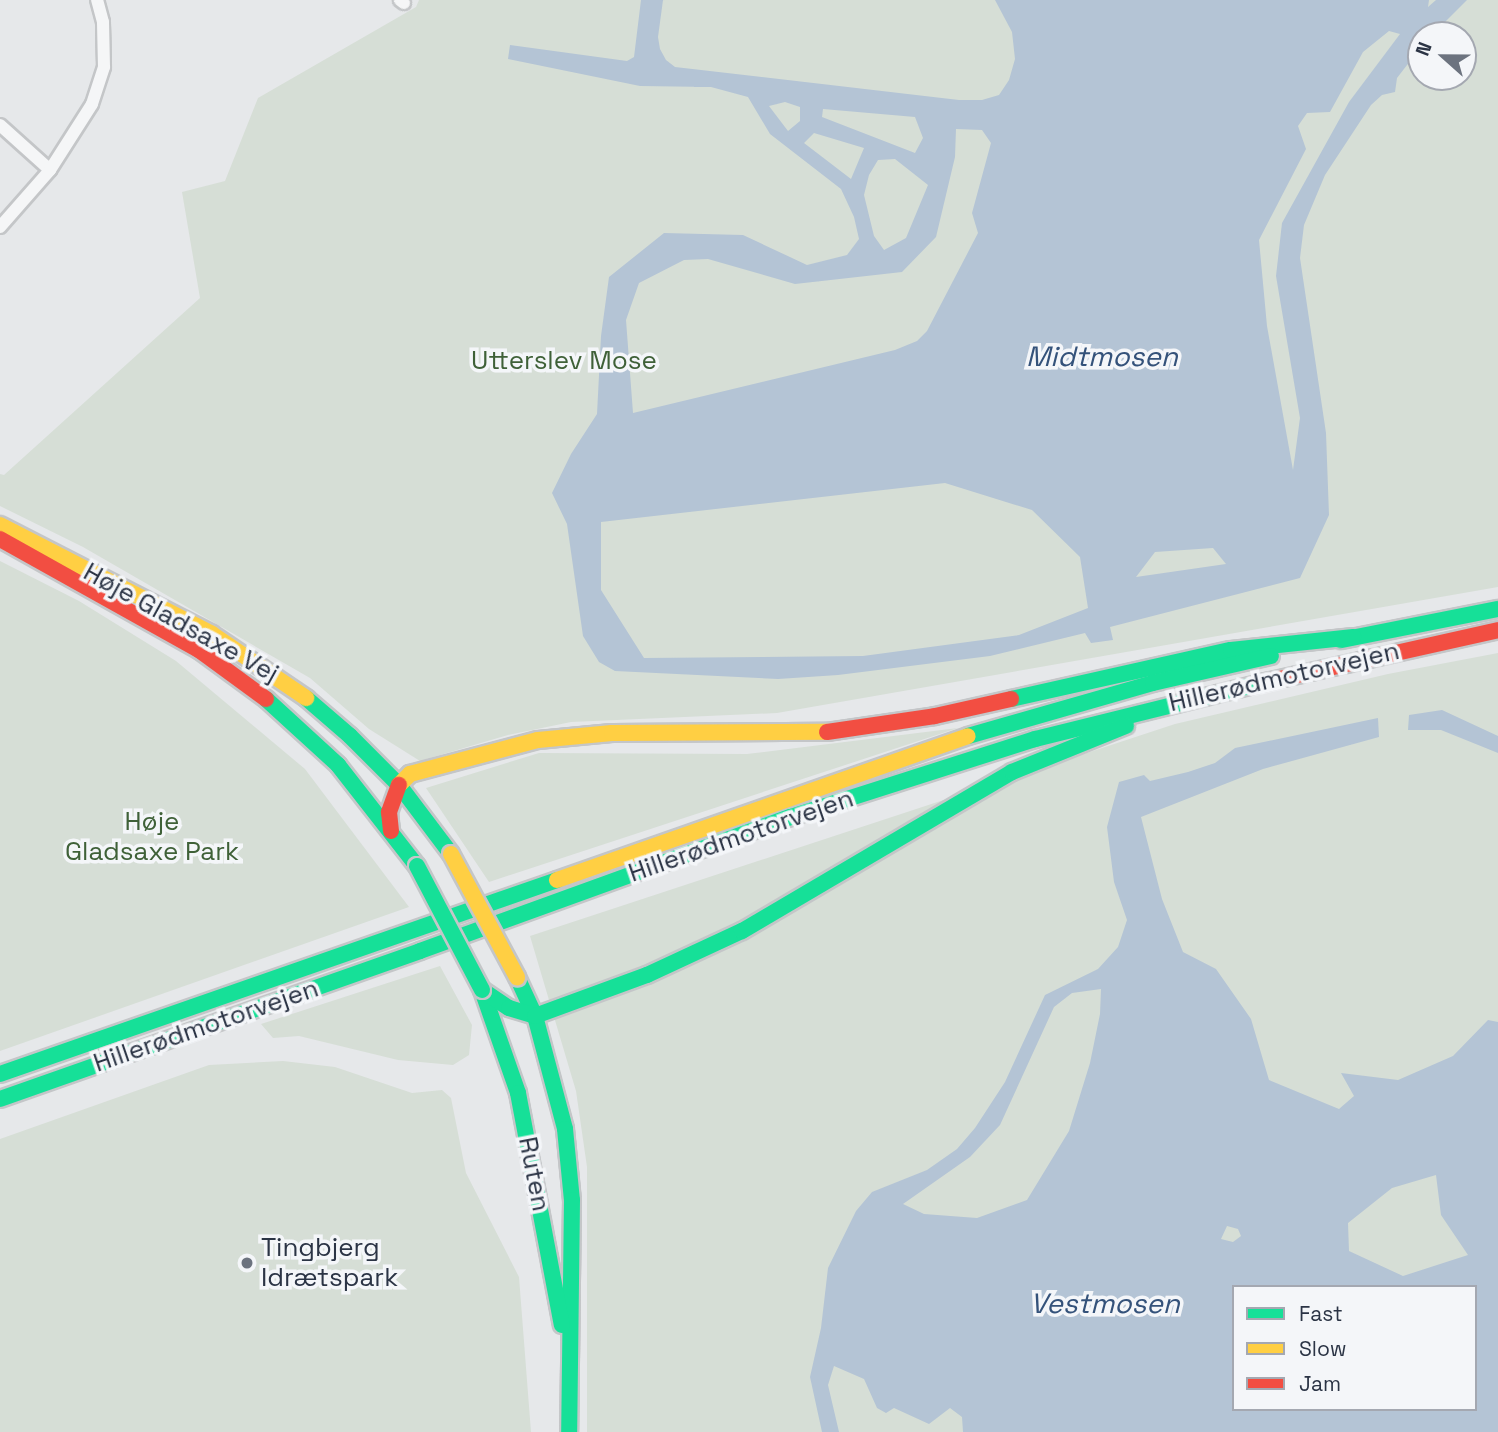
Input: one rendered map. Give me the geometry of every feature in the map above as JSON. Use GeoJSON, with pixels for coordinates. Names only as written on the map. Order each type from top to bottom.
{"type":"FeatureCollection","features":[{"type":"Feature","properties":{"kind":"main road","name":"Høje Gladsaxe Vej"},"geometry":{"type":"LineString","coordinates":[[0,525],[212,635],[258,662],[350,736],[399,785],[451,854],[535,1016]]}},
{"type":"Feature","properties":{"kind":"main road","name":"Høje Gladsaxe Vej"},"geometry":{"type":"LineString","coordinates":[[0,539],[188,644],[279,708],[338,765],[391,831],[416,866],[482,990]]}},
{"type":"Feature","properties":{"kind":"main road","name":"Hillerødmotorvejen"},"geometry":{"type":"LineString","coordinates":[[0,1074],[968,736],[1153,683],[1353,637],[1498,609]]}},
{"type":"Feature","properties":{"kind":"main road","name":"Hillerødmotorvejen"},"geometry":{"type":"LineString","coordinates":[[0,1099],[791,817],[1035,739],[1201,696],[1498,630]]}},
{"type":"Feature","properties":{"kind":"main road"},"geometry":{"type":"LineString","coordinates":[[391,831],[389,811],[399,785],[410,774],[538,740],[612,733],[838,732],[935,716],[1231,650],[1353,637]]}},
{"type":"Feature","properties":{"kind":"main road"},"geometry":{"type":"LineString","coordinates":[[482,990],[509,1008],[535,1016],[647,975],[742,931],[1012,772],[1201,696]]}},
{"type":"Feature","properties":{"kind":"main road","name":"Ruten"},"geometry":{"type":"LineString","coordinates":[[482,990],[518,1093],[570,1362]]}},
{"type":"Feature","properties":{"kind":"main road","name":"Ruten"},"geometry":{"type":"LineString","coordinates":[[535,1016],[555,1082],[566,1141],[572,1200],[569,1432]]}},
{"type":"Feature","properties":{"kind":"street"},"geometry":{"type":"LineString","coordinates":[[0,227],[50,170],[92,104],[104,67],[103,22],[97,0]]}},
{"type":"Feature","properties":{"kind":"street"},"geometry":{"type":"LineString","coordinates":[[0,125],[50,170]]}},
{"type":"Feature","properties":{"kind":"green space","name":"Utterslev Mose"},"geometry":{"type":"Polygon","coordinates":[[[419,0],[1498,0],[1498,587],[777,713],[571,722],[508,735],[420,761],[369,729],[310,678],[83,547],[0,506],[0,474],[4,475],[200,298],[182,192],[225,181],[258,98],[416,7],[419,0]]]}},
{"type":"Feature","properties":{"kind":"green space","name":"Høje Gladsaxe Park"},"geometry":{"type":"Polygon","coordinates":[[[0,561],[79,601],[176,661],[305,769],[409,907],[0,1051],[0,561]]]}},
{"type":"Feature","properties":{"kind":"green space"},"geometry":{"type":"Polygon","coordinates":[[[1498,653],[1498,1432],[587,1432],[587,1167],[576,1091],[530,936],[1175,724],[1388,674],[1498,653]]]}},
{"type":"Feature","properties":{"kind":"green space"},"geometry":{"type":"Polygon","coordinates":[[[958,728],[489,882],[426,788],[539,753],[747,754],[958,728]]]}},
{"type":"Feature","properties":{"kind":"green space"},"geometry":{"type":"Polygon","coordinates":[[[440,966],[472,1025],[469,1055],[453,1065],[398,1060],[299,1036],[273,1038],[261,1024],[440,966]]]}},
{"type":"Feature","properties":{"kind":"green space","name":"Tingbjerg Idrætspark"},"geometry":{"type":"Polygon","coordinates":[[[283,1061],[335,1067],[412,1093],[442,1090],[451,1098],[466,1173],[519,1277],[531,1432],[0,1432],[0,1139],[209,1065],[283,1061]]]}},
{"type":"Feature","properties":{"kind":"water","name":"Midtmosen"},"geometry":{"type":"Polygon","coordinates":[[[641,0],[663,0],[658,37],[660,49],[666,60],[675,67],[959,100],[982,100],[999,95],[1009,80],[1015,59],[1012,32],[995,0],[1429,0],[1428,7],[1436,0],[1467,0],[1446,21],[1407,21],[1407,65],[1397,78],[1395,92],[1382,95],[1371,105],[1325,175],[1304,225],[1300,258],[1326,433],[1329,515],[1300,578],[1110,627],[1113,640],[1091,643],[1085,633],[990,656],[838,675],[778,679],[615,671],[599,662],[583,636],[567,524],[552,493],[571,454],[597,414],[601,336],[609,277],[664,233],[743,235],[807,265],[847,255],[859,239],[854,217],[841,189],[770,134],[748,97],[711,87],[640,86],[508,59],[510,45],[627,61],[634,57],[641,0]],[[1389,31],[1363,52],[1330,112],[1307,113],[1298,126],[1306,149],[1259,240],[1267,326],[1293,470],[1300,418],[1276,276],[1282,223],[1349,102],[1400,34],[1389,31]],[[785,102],[769,106],[788,131],[800,121],[800,107],[785,102]],[[823,109],[822,117],[915,153],[923,138],[915,117],[823,109]],[[956,129],[955,157],[936,237],[902,272],[795,284],[708,259],[684,260],[639,283],[626,320],[633,413],[895,350],[917,341],[927,331],[978,233],[972,213],[991,143],[982,130],[956,129]],[[814,133],[804,143],[851,179],[864,148],[814,133]],[[895,159],[878,160],[869,175],[864,195],[874,236],[884,250],[906,238],[928,185],[895,159]],[[945,483],[601,522],[601,590],[644,658],[863,656],[1019,635],[1088,608],[1080,557],[1032,510],[945,483]],[[1213,548],[1155,552],[1136,577],[1226,564],[1213,548]]]}},
{"type":"Feature","properties":{"kind":"water"},"geometry":{"type":"Polygon","coordinates":[[[1442,710],[1498,736],[1498,753],[1441,730],[1408,730],[1409,715],[1442,710]]]}},
{"type":"Feature","properties":{"kind":"water","name":"Vestmosen"},"geometry":{"type":"Polygon","coordinates":[[[1378,718],[1379,737],[1263,769],[1141,817],[1162,899],[1183,952],[1216,969],[1251,1019],[1269,1080],[1339,1109],[1354,1096],[1341,1073],[1398,1080],[1453,1056],[1488,1020],[1498,1022],[1498,1432],[963,1432],[962,1417],[950,1408],[929,1424],[894,1408],[886,1413],[877,1408],[864,1379],[834,1366],[828,1385],[839,1432],[822,1432],[810,1377],[821,1328],[828,1268],[856,1211],[872,1192],[927,1170],[957,1149],[975,1128],[1005,1082],[1045,995],[1098,969],[1118,947],[1127,920],[1114,882],[1107,827],[1119,782],[1144,775],[1150,781],[1215,763],[1235,748],[1378,718]],[[1101,989],[1072,993],[1054,1007],[1000,1125],[970,1157],[903,1204],[924,1214],[977,1218],[1027,1200],[1069,1131],[1090,1063],[1100,1014],[1101,989]],[[1436,1175],[1392,1188],[1348,1223],[1349,1251],[1403,1276],[1468,1255],[1441,1215],[1436,1175]],[[1227,1226],[1221,1239],[1233,1242],[1241,1236],[1238,1229],[1227,1226]]]}},
{"type":"Feature","properties":{"kind":"traffic: fast"},"geometry":{"type":"LineString","coordinates":[[1341,640],[1498,609]]}},
{"type":"Feature","properties":{"kind":"traffic: fast"},"geometry":{"type":"LineString","coordinates":[[1011,699],[1231,650],[1353,637]]}},
{"type":"Feature","properties":{"kind":"traffic: fast"},"geometry":{"type":"LineString","coordinates":[[968,736],[1153,683],[1271,656]]}},
{"type":"Feature","properties":{"kind":"traffic: fast"},"geometry":{"type":"LineString","coordinates":[[420,951],[791,817],[1035,739],[1266,682]]}},
{"type":"Feature","properties":{"kind":"traffic: fast"},"geometry":{"type":"LineString","coordinates":[[306,698],[350,736],[399,785],[451,854]]}},
{"type":"Feature","properties":{"kind":"traffic: fast"},"geometry":{"type":"LineString","coordinates":[[266,699],[338,765],[417,866]]}},
{"type":"Feature","properties":{"kind":"traffic: fast"},"geometry":{"type":"LineString","coordinates":[[482,990],[509,1008],[535,1016],[647,975],[742,931],[1012,772],[1126,726]]}},
{"type":"Feature","properties":{"kind":"traffic: fast"},"geometry":{"type":"LineString","coordinates":[[417,866],[482,990]]}},
{"type":"Feature","properties":{"kind":"traffic: fast"},"geometry":{"type":"LineString","coordinates":[[0,1074],[557,880]]}},
{"type":"Feature","properties":{"kind":"traffic: fast"},"geometry":{"type":"LineString","coordinates":[[0,1099],[420,951]]}},
{"type":"Feature","properties":{"kind":"traffic: fast"},"geometry":{"type":"LineString","coordinates":[[517,977],[535,1016],[565,1129],[572,1200],[569,1432]]}},
{"type":"Feature","properties":{"kind":"traffic: fast"},"geometry":{"type":"LineString","coordinates":[[482,990],[518,1093],[562,1325]]}},
{"type":"Feature","properties":{"kind":"traffic: slow"},"geometry":{"type":"LineString","coordinates":[[0,525],[212,634],[306,698]]}},
{"type":"Feature","properties":{"kind":"traffic: slow"},"geometry":{"type":"LineString","coordinates":[[399,785],[410,774],[538,740],[612,733],[827,732]]}},
{"type":"Feature","properties":{"kind":"traffic: slow"},"geometry":{"type":"LineString","coordinates":[[557,880],[968,736]]}},
{"type":"Feature","properties":{"kind":"traffic: slow"},"geometry":{"type":"LineString","coordinates":[[451,854],[517,977]]}},
{"type":"Feature","properties":{"kind":"traffic: jam"},"geometry":{"type":"LineString","coordinates":[[0,539],[199,650],[266,699]]}},
{"type":"Feature","properties":{"kind":"traffic: jam"},"geometry":{"type":"LineString","coordinates":[[1266,682],[1498,630]]}},
{"type":"Feature","properties":{"kind":"traffic: jam"},"geometry":{"type":"LineString","coordinates":[[827,732],[935,716],[1011,699]]}},
{"type":"Feature","properties":{"kind":"traffic: jam"},"geometry":{"type":"LineString","coordinates":[[391,831],[389,812],[399,785]]}},
{"type":"Feature","properties":{"kind":"place","name":"Tingbjerg Idrætspark"},"geometry":{"type":"Point","coordinates":[247,1263]}}]}
